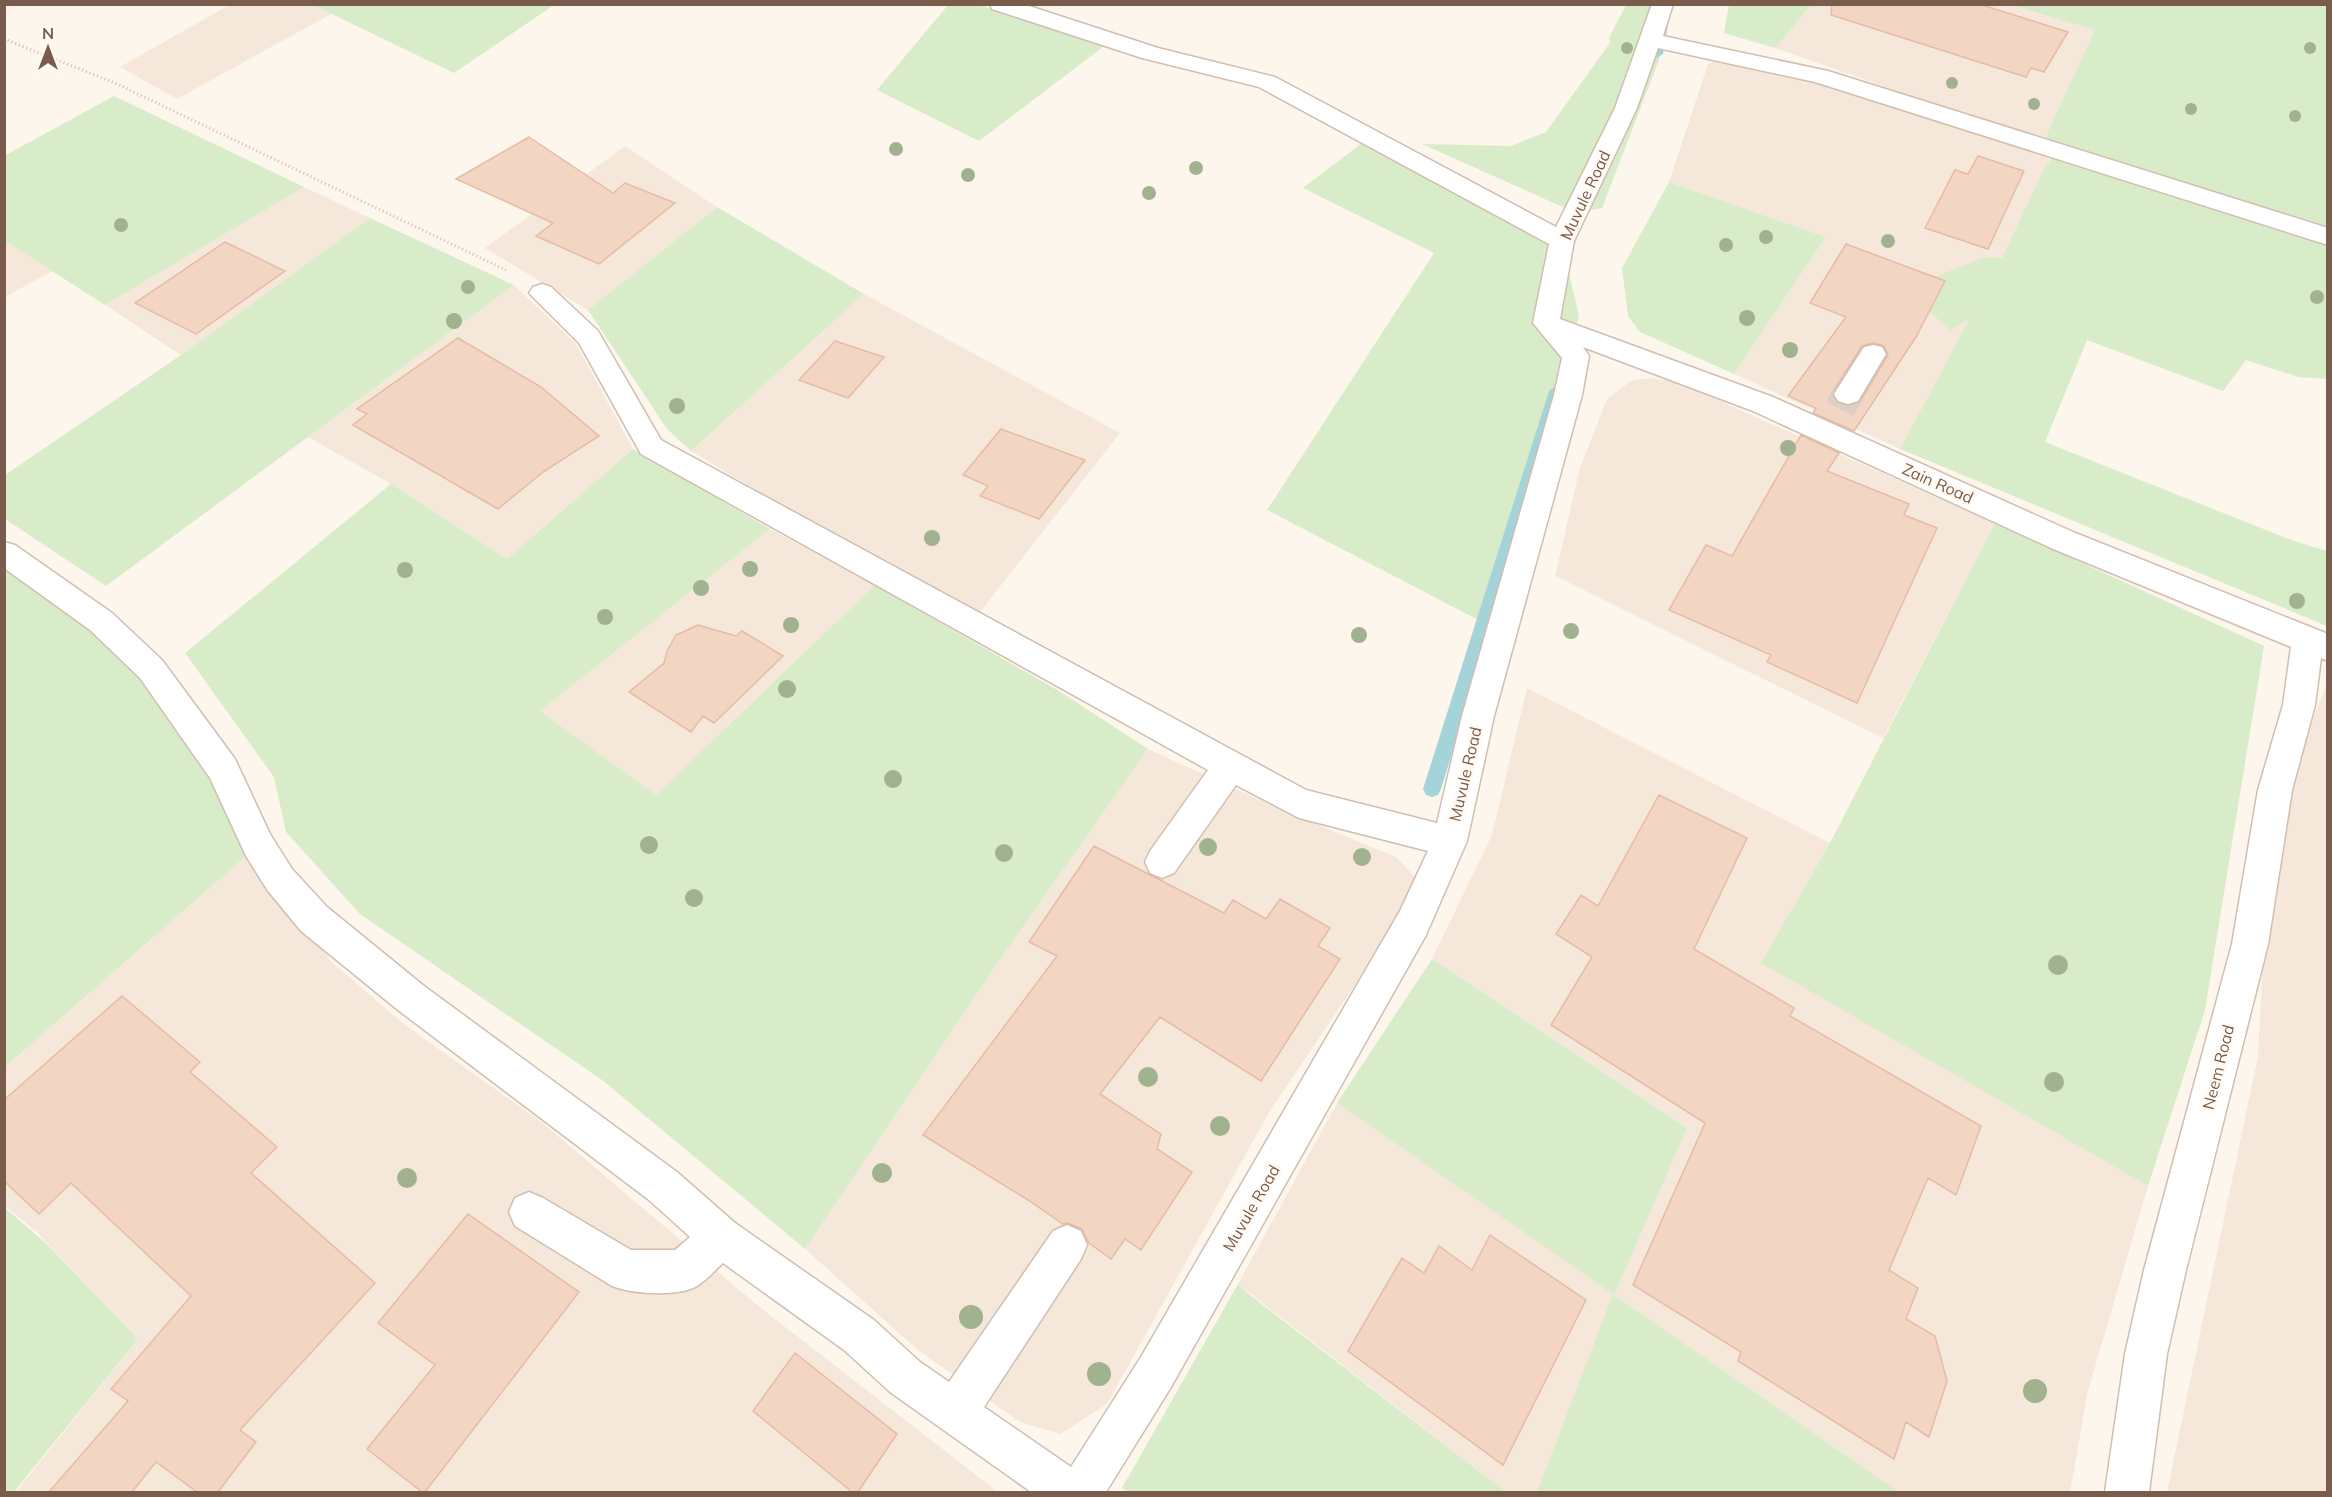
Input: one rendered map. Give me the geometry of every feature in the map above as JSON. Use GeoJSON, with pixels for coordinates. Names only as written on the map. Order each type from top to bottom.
{"type":"FeatureCollection","features":[{"type":"Feature","properties":{"kind":"street"},"geometry":{"type":"LineString","coordinates":[[1000,4],[1150,54],[1267,82],[1562,241]]}},
{"type":"Feature","properties":{"kind":"street","name":"Muvule Road"},"geometry":{"type":"LineString","coordinates":[[1081,1492],[1156,1372],[1413,923],[1450,841],[1478,716],[1568,395],[1576,356],[1546,323],[1562,241],[1626,108],[1663,4]]}},
{"type":"Feature","properties":{"kind":"street"},"geometry":{"type":"LineString","coordinates":[[1651,40],[1820,76],[2328,237]]}},
{"type":"Feature","properties":{"kind":"street"},"geometry":{"type":"LineString","coordinates":[[542,293],[589,337],[651,447],[1299,803],[1450,841]]}},
{"type":"Feature","properties":{"kind":"street","name":"Zain Road"},"geometry":{"type":"LineString","coordinates":[[1546,323],[1763,404],[2062,540],[2318,644]]}},
{"type":"Feature","properties":{"kind":"street"},"geometry":{"type":"LineString","coordinates":[[1824,432],[1873,354]]}},
{"type":"Feature","properties":{"kind":"street"},"geometry":{"type":"LineString","coordinates":[[4,553],[53,584],[139,655],[151,669],[223,769],[258,846],[280,880],[314,919],[411,998],[663,1186],[721,1237],[859,1335],[905,1377],[1068,1492]]}},
{"type":"Feature","properties":{"kind":"street","name":"Neem Road"},"geometry":{"type":"LineString","coordinates":[[2127,1492],[2146,1354],[2165,1270],[2250,944],[2275,790],[2318,644]]}},
{"type":"Feature","properties":{"kind":"street"},"geometry":{"type":"LineString","coordinates":[[1162,862],[1230,766]]}},
{"type":"Feature","properties":{"kind":"street"},"geometry":{"type":"LineString","coordinates":[[529,1212],[627,1271],[683,1271],[721,1237]]}},
{"type":"Feature","properties":{"kind":"street"},"geometry":{"type":"LineString","coordinates":[[955,1412],[1067,1245]]}},
{"type":"Feature","properties":{"kind":"path"},"geometry":{"type":"LineString","coordinates":[[4,39],[116,83],[228,140],[528,280],[542,293]]}},
{"type":"Feature","properties":{"kind":"shaded area"},"geometry":{"type":"Polygon","coordinates":[[[231,4],[312,5],[331,14],[177,99],[120,67],[231,4]]]}},
{"type":"Feature","properties":{"kind":"shaded area"},"geometry":{"type":"Polygon","coordinates":[[[1811,5],[2011,5],[2096,30],[2045,138],[1917,98],[1775,48],[1811,5]]]}},
{"type":"Feature","properties":{"kind":"shaded area"},"geometry":{"type":"Polygon","coordinates":[[[1726,58],[1752,62],[2054,156],[1983,295],[1900,449],[1734,374],[1826,237],[1669,182],[1708,64],[1726,58]]]}},
{"type":"Feature","properties":{"kind":"shaded area"},"geometry":{"type":"Polygon","coordinates":[[[625,146],[717,207],[588,310],[485,248],[625,146]]]}},
{"type":"Feature","properties":{"kind":"shaded area"},"geometry":{"type":"Polygon","coordinates":[[[304,187],[370,218],[181,355],[105,305],[304,187]]]}},
{"type":"Feature","properties":{"kind":"shaded area"},"geometry":{"type":"Polygon","coordinates":[[[5,241],[52,271],[5,297],[5,241]]]}},
{"type":"Feature","properties":{"kind":"shaded area"},"geometry":{"type":"Polygon","coordinates":[[[514,285],[576,344],[633,449],[507,559],[391,484],[308,437],[514,285]]]}},
{"type":"Feature","properties":{"kind":"shaded area"},"geometry":{"type":"Polygon","coordinates":[[[864,294],[1120,433],[977,616],[879,563],[691,451],[864,294]]]}},
{"type":"Feature","properties":{"kind":"shaded area"},"geometry":{"type":"Polygon","coordinates":[[[1651,378],[1677,382],[1995,523],[1883,738],[1555,576],[1580,468],[1607,399],[1631,381],[1651,378]]]}},
{"type":"Feature","properties":{"kind":"shaded area"},"geometry":{"type":"Polygon","coordinates":[[[770,529],[875,585],[656,796],[540,711],[770,529]]]}},
{"type":"Feature","properties":{"kind":"shaded area"},"geometry":{"type":"Polygon","coordinates":[[[2327,684],[2327,1492],[2167,1492],[2258,1056],[2266,903],[2289,777],[2327,684]]]}},
{"type":"Feature","properties":{"kind":"shaded area"},"geometry":{"type":"Polygon","coordinates":[[[1527,688],[1830,843],[1762,962],[2148,1186],[2088,1391],[2070,1492],[1899,1492],[1614,1295],[1537,1492],[1506,1492],[1238,1284],[1337,1103],[1614,1294],[1687,1128],[1432,959],[1492,835],[1527,688]]]}},
{"type":"Feature","properties":{"kind":"shaded area"},"geometry":{"type":"Polygon","coordinates":[[[1148,749],[1282,810],[1396,857],[1417,879],[1411,901],[1268,1114],[1107,1404],[1060,1434],[1020,1422],[918,1350],[805,1249],[999,961],[1148,749]]]}},
{"type":"Feature","properties":{"kind":"shaded area"},"geometry":{"type":"Polygon","coordinates":[[[245,857],[329,957],[328,959],[405,1025],[540,1121],[762,1309],[998,1492],[16,1492],[138,1339],[37,1232],[5,1206],[4,1068],[245,857]]]}},
{"type":"Feature","properties":{"kind":"green space"},"geometry":{"type":"Polygon","coordinates":[[[1729,4],[1811,5],[1775,48],[1724,33],[1729,4]]]}},
{"type":"Feature","properties":{"kind":"green space"},"geometry":{"type":"Polygon","coordinates":[[[313,5],[554,5],[454,73],[313,5]]]}},
{"type":"Feature","properties":{"kind":"green space"},"geometry":{"type":"Polygon","coordinates":[[[948,5],[980,5],[1103,47],[979,141],[877,90],[948,5]]]}},
{"type":"Feature","properties":{"kind":"green space"},"geometry":{"type":"Polygon","coordinates":[[[1626,5],[1663,5],[1659,60],[1602,208],[1576,213],[1422,144],[1511,146],[1546,132],[1610,43],[1609,38],[1626,5]]]}},
{"type":"Feature","properties":{"kind":"green space"},"geometry":{"type":"Polygon","coordinates":[[[2011,5],[2327,5],[2327,226],[2045,138],[2095,30],[2011,5]]]}},
{"type":"Feature","properties":{"kind":"green space"},"geometry":{"type":"Polygon","coordinates":[[[114,96],[304,187],[105,305],[5,241],[4,156],[114,96]]]}},
{"type":"Feature","properties":{"kind":"green space"},"geometry":{"type":"Polygon","coordinates":[[[1366,140],[1537,218],[1568,270],[1579,316],[1484,623],[1267,510],[1434,253],[1303,188],[1366,140]]]}},
{"type":"Feature","properties":{"kind":"green space"},"geometry":{"type":"Polygon","coordinates":[[[2054,156],[2327,244],[2327,379],[2298,377],[2246,360],[2223,391],[2087,340],[2045,442],[2291,540],[2327,551],[2327,626],[1900,449],[1970,318],[1950,330],[1917,300],[1935,277],[1982,258],[2002,258],[2044,169],[2054,156]]]}},
{"type":"Feature","properties":{"kind":"green space"},"geometry":{"type":"Polygon","coordinates":[[[1669,182],[1826,237],[1734,374],[1640,332],[1628,316],[1622,268],[1669,182]]]}},
{"type":"Feature","properties":{"kind":"green space"},"geometry":{"type":"Polygon","coordinates":[[[717,207],[864,294],[691,451],[667,429],[588,310],[717,207]]]}},
{"type":"Feature","properties":{"kind":"green space"},"geometry":{"type":"Polygon","coordinates":[[[370,218],[514,285],[106,586],[5,519],[5,475],[181,355],[370,218]]]}},
{"type":"Feature","properties":{"kind":"green space"},"geometry":{"type":"Polygon","coordinates":[[[633,449],[770,529],[540,711],[656,795],[875,585],[1059,691],[1148,749],[999,961],[805,1249],[602,1080],[360,914],[286,832],[274,777],[185,653],[391,484],[507,559],[633,449]]]}},
{"type":"Feature","properties":{"kind":"green space"},"geometry":{"type":"Polygon","coordinates":[[[1995,523],[2264,646],[2205,1010],[2148,1186],[1761,963],[1830,843],[1995,523]]]}},
{"type":"Feature","properties":{"kind":"green space"},"geometry":{"type":"Polygon","coordinates":[[[4,564],[142,671],[212,770],[245,857],[5,1067],[4,564]]]}},
{"type":"Feature","properties":{"kind":"green space"},"geometry":{"type":"Polygon","coordinates":[[[1432,959],[1687,1128],[1614,1295],[1899,1492],[1537,1492],[1613,1294],[1337,1103],[1432,959]]]}},
{"type":"Feature","properties":{"kind":"green space"},"geometry":{"type":"Polygon","coordinates":[[[4,1207],[48,1245],[138,1339],[14,1492],[4,1492],[4,1207]]]}},
{"type":"Feature","properties":{"kind":"green space"},"geometry":{"type":"Polygon","coordinates":[[[1238,1284],[1506,1492],[1128,1492],[1122,1488],[1238,1284]]]}},
{"type":"Feature","properties":{"kind":"building"},"geometry":{"type":"Polygon","coordinates":[[[1832,4],[1979,4],[2068,32],[2044,72],[2031,68],[2026,77],[1831,15],[1832,4]]]}},
{"type":"Feature","properties":{"kind":"building"},"geometry":{"type":"Polygon","coordinates":[[[529,137],[613,193],[625,183],[675,203],[599,264],[536,236],[553,223],[456,179],[529,137]]]}},
{"type":"Feature","properties":{"kind":"building"},"geometry":{"type":"Polygon","coordinates":[[[1978,156],[2024,171],[1988,249],[1925,228],[1955,170],[1968,174],[1978,156]]]}},
{"type":"Feature","properties":{"kind":"building"},"geometry":{"type":"Polygon","coordinates":[[[225,242],[285,271],[196,334],[135,303],[225,242]]]}},
{"type":"Feature","properties":{"kind":"building"},"geometry":{"type":"Polygon","coordinates":[[[1846,244],[1945,281],[1916,337],[1854,431],[1813,413],[1816,408],[1788,396],[1846,317],[1810,303],[1846,244]],[[1873,343],[1862,346],[1832,393],[1837,403],[1849,406],[1860,402],[1888,355],[1884,346],[1873,343]]]}},
{"type":"Feature","properties":{"kind":"building"},"geometry":{"type":"Polygon","coordinates":[[[458,338],[541,387],[599,436],[543,472],[498,509],[353,425],[367,414],[357,409],[458,338]]]}},
{"type":"Feature","properties":{"kind":"building"},"geometry":{"type":"Polygon","coordinates":[[[835,341],[884,357],[848,398],[799,380],[835,341]]]}},
{"type":"Feature","properties":{"kind":"building"},"geometry":{"type":"Polygon","coordinates":[[[1001,429],[1085,460],[1039,519],[980,496],[988,486],[963,475],[1001,429]]]}},
{"type":"Feature","properties":{"kind":"building"},"geometry":{"type":"Polygon","coordinates":[[[1801,435],[1839,453],[1827,471],[1909,504],[1904,515],[1937,528],[1857,703],[1767,662],[1771,655],[1669,610],[1706,545],[1732,556],[1801,435]]]}},
{"type":"Feature","properties":{"kind":"building"},"geometry":{"type":"Polygon","coordinates":[[[698,625],[736,636],[742,631],[783,656],[714,723],[703,716],[691,732],[629,692],[664,663],[667,651],[676,635],[698,625]]]}},
{"type":"Feature","properties":{"kind":"building"},"geometry":{"type":"Polygon","coordinates":[[[1659,795],[1747,838],[1694,949],[1794,1008],[1790,1016],[1981,1126],[1956,1195],[1928,1178],[1889,1270],[1918,1288],[1906,1319],[1935,1336],[1947,1381],[1929,1437],[1906,1422],[1894,1459],[1738,1361],[1741,1352],[1633,1285],[1705,1123],[1551,1025],[1592,957],[1556,934],[1581,895],[1598,906],[1659,795]]]}},
{"type":"Feature","properties":{"kind":"building"},"geometry":{"type":"Polygon","coordinates":[[[1094,846],[1224,913],[1233,900],[1266,919],[1280,899],[1330,928],[1318,946],[1340,959],[1261,1081],[1160,1017],[1100,1094],[1161,1134],[1157,1149],[1192,1172],[1141,1250],[1125,1239],[1111,1259],[1089,1243],[1082,1229],[1068,1223],[1063,1224],[923,1135],[1057,956],[1029,942],[1094,846]]]}},
{"type":"Feature","properties":{"kind":"building"},"geometry":{"type":"Polygon","coordinates":[[[122,996],[200,1062],[190,1072],[277,1147],[251,1173],[375,1283],[240,1430],[256,1442],[218,1492],[197,1492],[156,1462],[132,1492],[49,1492],[128,1401],[111,1389],[191,1296],[71,1183],[39,1214],[4,1181],[4,1100],[122,996]]]}},
{"type":"Feature","properties":{"kind":"building"},"geometry":{"type":"Polygon","coordinates":[[[468,1214],[579,1292],[425,1492],[422,1492],[367,1449],[435,1365],[378,1323],[468,1214]]]}},
{"type":"Feature","properties":{"kind":"building"},"geometry":{"type":"Polygon","coordinates":[[[1490,1235],[1586,1300],[1503,1465],[1348,1351],[1402,1258],[1424,1273],[1439,1246],[1472,1270],[1490,1235]]]}},
{"type":"Feature","properties":{"kind":"building"},"geometry":{"type":"Polygon","coordinates":[[[795,1353],[897,1434],[858,1492],[852,1492],[753,1411],[795,1353]]]}},
{"type":"Feature","properties":{"kind":"waterway"},"geometry":{"type":"LineString","coordinates":[[1657,54],[1662,24]]}},
{"type":"Feature","properties":{"kind":"waterway"},"geometry":{"type":"LineString","coordinates":[[1432,789],[1556,391]]}},
{"type":"Feature","properties":{"kind":"tunnel"},"geometry":{"type":"LineString","coordinates":[[1840,409],[1848,394]]}}]}
